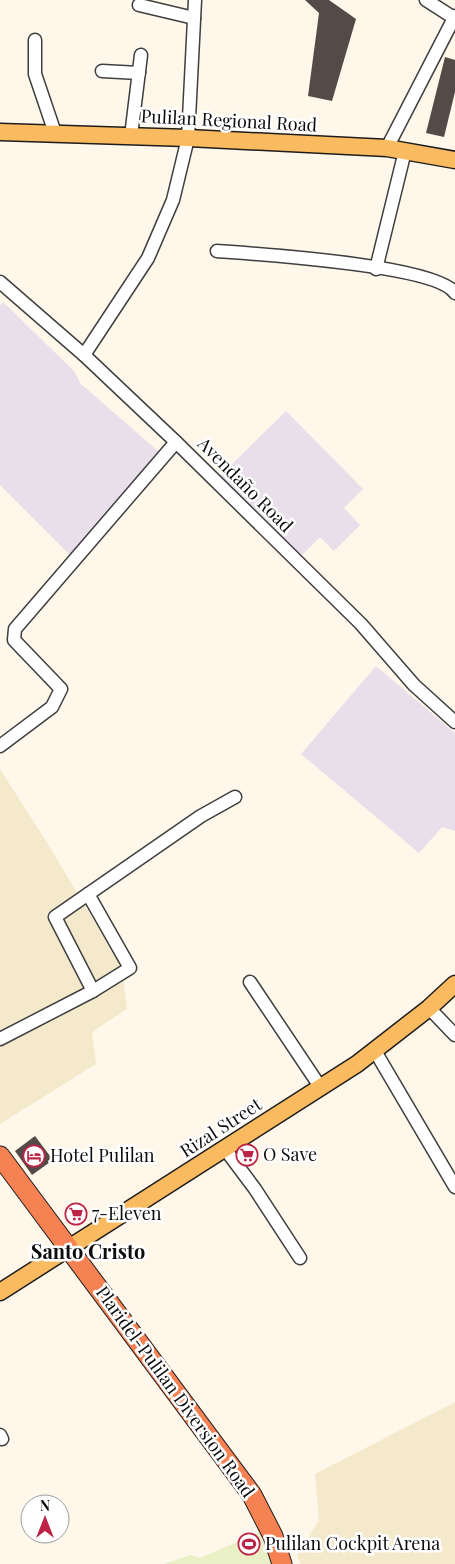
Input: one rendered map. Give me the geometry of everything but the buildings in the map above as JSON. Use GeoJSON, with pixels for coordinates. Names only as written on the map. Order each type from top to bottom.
{"type":"FeatureCollection","features":[{"type":"Feature","properties":{"kind":"highway","name":"Plaridel-Pulilan Diversion Road"},"geometry":{"type":"LineString","coordinates":[[0,1156],[252,1495],[273,1536],[282,1564]]}},
{"type":"Feature","properties":{"kind":"main road","name":"Pulilan Regional Road"},"geometry":{"type":"LineString","coordinates":[[0,132],[188,138],[387,148],[455,160]]}},
{"type":"Feature","properties":{"kind":"main road","name":"Rizal Street"},"geometry":{"type":"LineString","coordinates":[[0,1292],[321,1088],[375,1051],[429,1008],[455,984]]}},
{"type":"Feature","properties":{"kind":"street"},"geometry":{"type":"LineString","coordinates":[[84,355],[148,258],[173,200],[188,138],[195,0]]}},
{"type":"Feature","properties":{"kind":"street"},"geometry":{"type":"LineString","coordinates":[[387,148],[454,17],[426,0]]}},
{"type":"Feature","properties":{"kind":"street"},"geometry":{"type":"LineString","coordinates":[[139,5],[194,18]]}},
{"type":"Feature","properties":{"kind":"street"},"geometry":{"type":"LineString","coordinates":[[36,40],[35,74],[55,133]]}},
{"type":"Feature","properties":{"kind":"street"},"geometry":{"type":"LineString","coordinates":[[131,136],[142,55]]}},
{"type":"Feature","properties":{"kind":"street"},"geometry":{"type":"LineString","coordinates":[[102,71],[139,73]]}},
{"type":"Feature","properties":{"kind":"street"},"geometry":{"type":"LineString","coordinates":[[376,269],[405,151]]}},
{"type":"Feature","properties":{"kind":"street"},"geometry":{"type":"LineString","coordinates":[[217,252],[295,257],[376,269],[432,279],[452,289],[455,293]]}},
{"type":"Feature","properties":{"kind":"street","name":"Avendaño Road"},"geometry":{"type":"LineString","coordinates":[[0,282],[84,355],[176,442],[361,624],[414,685],[455,722]]}},
{"type":"Feature","properties":{"kind":"street"},"geometry":{"type":"LineString","coordinates":[[0,746],[52,707],[61,689],[14,640],[15,629],[176,442]]}},
{"type":"Feature","properties":{"kind":"street"},"geometry":{"type":"LineString","coordinates":[[94,990],[55,917],[200,816],[235,797]]}},
{"type":"Feature","properties":{"kind":"street"},"geometry":{"type":"LineString","coordinates":[[0,1039],[94,990],[130,968],[88,894]]}},
{"type":"Feature","properties":{"kind":"street"},"geometry":{"type":"LineString","coordinates":[[250,982],[321,1088]]}},
{"type":"Feature","properties":{"kind":"street"},"geometry":{"type":"LineString","coordinates":[[429,1008],[455,1035]]}},
{"type":"Feature","properties":{"kind":"street"},"geometry":{"type":"LineString","coordinates":[[375,1051],[455,1187]]}},
{"type":"Feature","properties":{"kind":"street"},"geometry":{"type":"LineString","coordinates":[[225,1149],[255,1189],[300,1258]]}},
{"type":"Feature","properties":{"kind":"shaded area"},"geometry":{"type":"Polygon","coordinates":[[[3,302],[74,371],[81,384],[165,457],[72,557],[0,485],[0,305],[3,302]]]}},
{"type":"Feature","properties":{"kind":"shaded area"},"geometry":{"type":"Polygon","coordinates":[[[286,411],[363,489],[344,508],[360,525],[334,551],[320,537],[302,555],[287,553],[215,481],[286,411]]]}},
{"type":"Feature","properties":{"kind":"shaded area"},"geometry":{"type":"Polygon","coordinates":[[[376,666],[455,733],[455,831],[442,827],[419,853],[301,754],[376,666]]]}},
{"type":"Feature","properties":{"kind":"shaded area"},"geometry":{"type":"Polygon","coordinates":[[[0,769],[46,841],[122,968],[127,1009],[92,1032],[96,1064],[0,1124],[0,769]]]}},
{"type":"Feature","properties":{"kind":"shaded area"},"geometry":{"type":"Polygon","coordinates":[[[455,1402],[455,1564],[301,1564],[297,1556],[319,1520],[315,1474],[455,1402]]]}},
{"type":"Feature","properties":{"kind":"green space","name":"Pulilan Cockpit Arena"},"geometry":{"type":"Polygon","coordinates":[[[260,1532],[271,1564],[164,1564],[191,1555],[200,1558],[260,1532]]]}},
{"type":"Feature","properties":{"kind":"place","name":"O Save"},"geometry":{"type":"Point","coordinates":[247,1155]}},
{"type":"Feature","properties":{"kind":"place","name":"Hotel Pulilan"},"geometry":{"type":"Point","coordinates":[34,1156]}},
{"type":"Feature","properties":{"kind":"place","name":"7-Eleven"},"geometry":{"type":"Point","coordinates":[76,1214]}},
{"type":"Feature","properties":{"kind":"place","name":"Pulilan Cockpit Arena"},"geometry":{"type":"Point","coordinates":[249,1544]}},
{"type":"Feature","properties":{"kind":"district","name":"Santo Cristo"},"geometry":{"type":"Point","coordinates":[88,1252]}}]}
